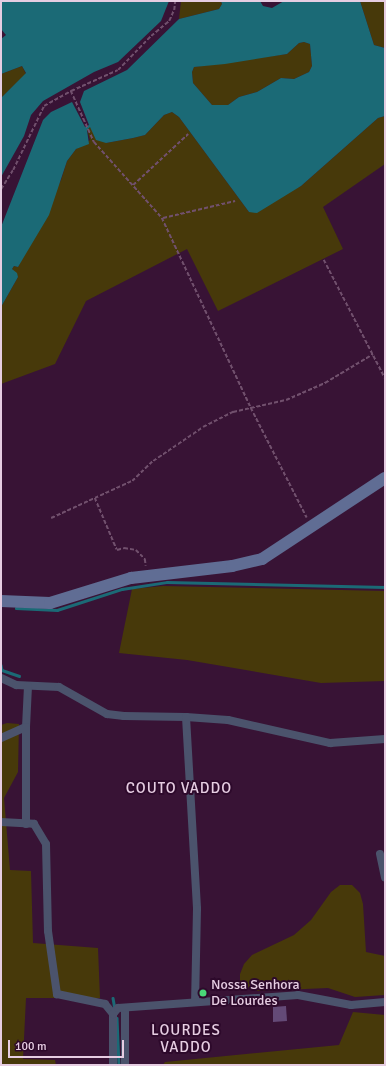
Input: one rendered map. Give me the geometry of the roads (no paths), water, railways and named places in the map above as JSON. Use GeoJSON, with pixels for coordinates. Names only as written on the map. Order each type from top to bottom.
{"type":"FeatureCollection","features":[{"type":"Feature","properties":{"kind":"street"},"geometry":{"type":"LineString","coordinates":[[1,601],[50,604],[131,578],[232,566],[262,559],[384,480]]}},
{"type":"Feature","properties":{"kind":"street"},"geometry":{"type":"LineString","coordinates":[[1,678],[16,685],[59,687],[107,714],[228,720],[330,743],[385,738]]}},
{"type":"Feature","properties":{"kind":"street"},"geometry":{"type":"LineString","coordinates":[[26,824],[26,727],[28,686]]}},
{"type":"Feature","properties":{"kind":"street"},"geometry":{"type":"LineString","coordinates":[[186,717],[196,909],[195,1002]]}},
{"type":"Feature","properties":{"kind":"street"},"geometry":{"type":"LineString","coordinates":[[1,738],[26,727]]}},
{"type":"Feature","properties":{"kind":"street"},"geometry":{"type":"LineString","coordinates":[[1,822],[34,824],[46,844],[48,931],[57,994],[105,1004],[113,1014],[113,1065]]}},
{"type":"Feature","properties":{"kind":"street"},"geometry":{"type":"LineString","coordinates":[[380,854],[385,877]]}},
{"type":"Feature","properties":{"kind":"street"},"geometry":{"type":"LineString","coordinates":[[113,1014],[118,1008],[298,995],[351,1005],[385,1002]]}},
{"type":"Feature","properties":{"kind":"street"},"geometry":{"type":"LineString","coordinates":[[125,1008],[125,1065]]}},
{"type":"Feature","properties":{"kind":"waterway"},"geometry":{"type":"LineString","coordinates":[[16,608],[57,610],[122,589],[167,582],[385,587]]}},
{"type":"Feature","properties":{"kind":"waterway"},"geometry":{"type":"LineString","coordinates":[[1,665],[2,670],[19,676]]}},
{"type":"Feature","properties":{"kind":"waterway"},"geometry":{"type":"LineString","coordinates":[[113,998],[115,1009]]}},
{"type":"Feature","properties":{"kind":"waterway"},"geometry":{"type":"LineString","coordinates":[[117,1018],[119,1065]]}},
{"type":"Feature","properties":{"kind":"place","name":"Nossa Senhora De Lourdes"},"geometry":{"type":"Point","coordinates":[203,993]}},
{"type":"Feature","properties":{"kind":"district","name":"COUTO VADDO"},"geometry":{"type":"Point","coordinates":[179,789]}},
{"type":"Feature","properties":{"kind":"district","name":"LOURDES VADDO"},"geometry":{"type":"Point","coordinates":[186,1038]}}]}
